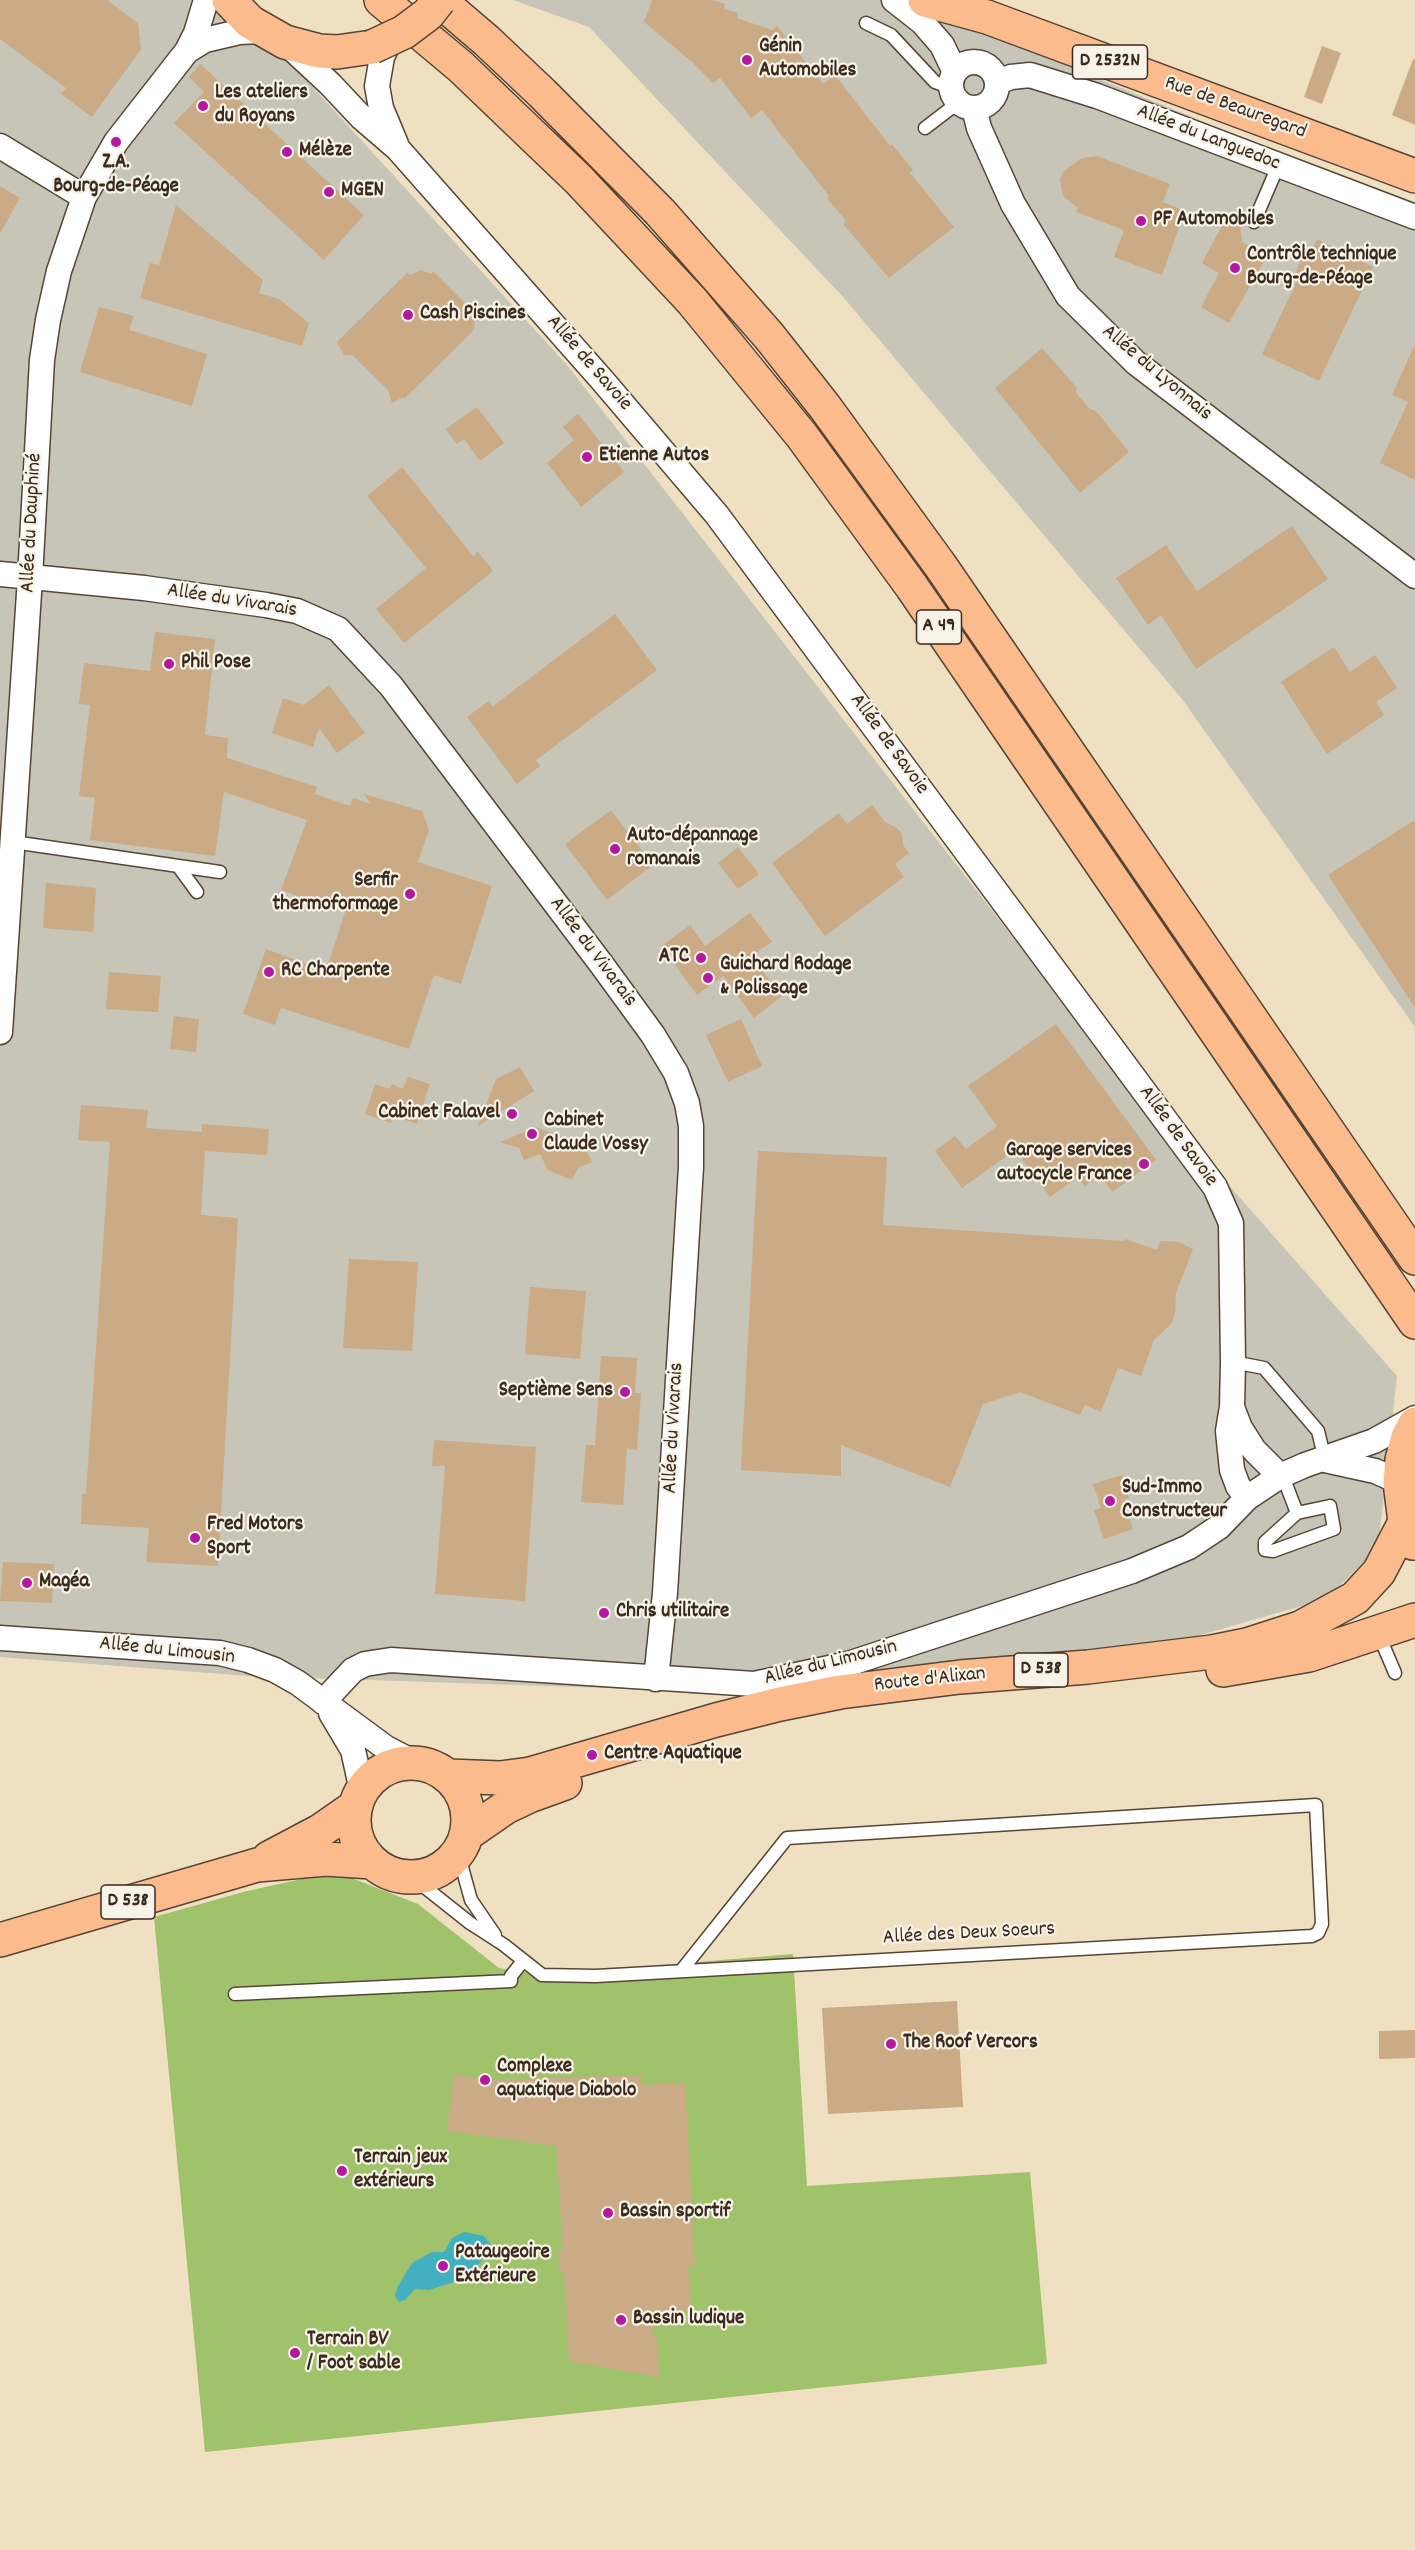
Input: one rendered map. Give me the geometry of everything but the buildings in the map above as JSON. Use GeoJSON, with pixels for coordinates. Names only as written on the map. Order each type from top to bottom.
{"type":"FeatureCollection","features":[{"type":"Feature","properties":{"kind":"main road"},"geometry":{"type":"LineString","coordinates":[[229,0],[250,22],[274,37],[319,51],[337,52],[381,48],[416,24],[439,0]]}},
{"type":"Feature","properties":{"kind":"main road","name":"A 49"},"geometry":{"type":"LineString","coordinates":[[381,0],[461,67],[579,180],[692,301],[795,427],[912,587],[1415,1322]]}},
{"type":"Feature","properties":{"kind":"main road","name":"A 49"},"geometry":{"type":"LineString","coordinates":[[439,0],[542,93],[660,212],[769,336],[825,407],[952,582],[1415,1258]]}},
{"type":"Feature","properties":{"kind":"main road","name":"Rue de Beauregard"},"geometry":{"type":"LineString","coordinates":[[925,0],[987,17],[1415,176]]}},
{"type":"Feature","properties":{"kind":"main road","name":"Rue de Beauregard"},"geometry":{"type":"LineString","coordinates":[[955,0],[987,17]]}},
{"type":"Feature","properties":{"kind":"main road"},"geometry":{"type":"LineString","coordinates":[[1410,1534],[1400,1482],[1402,1460],[1415,1424]]}},
{"type":"Feature","properties":{"kind":"main road","name":"Route d'Alixan"},"geometry":{"type":"LineString","coordinates":[[448,1776],[500,1778],[530,1774],[716,1720],[840,1692],[960,1677],[1088,1667],[1200,1654],[1247,1645],[1299,1628],[1355,1598],[1410,1534]]}},
{"type":"Feature","properties":{"kind":"main road","name":"Route d'Alixan"},"geometry":{"type":"LineString","coordinates":[[412,1877],[438,1871],[490,1817],[529,1796],[678,1748],[794,1720],[886,1704],[1208,1672],[1274,1662],[1309,1655],[1415,1620]]}},
{"type":"Feature","properties":{"kind":"main road"},"geometry":{"type":"LineString","coordinates":[[412,1762],[397,1764],[383,1770],[359,1799],[354,1822],[356,1837],[372,1862],[391,1873],[412,1877]]}},
{"type":"Feature","properties":{"kind":"main road","name":"Route d'Alixan"},"geometry":{"type":"LineString","coordinates":[[412,1762],[425,1764],[448,1776],[459,1788],[466,1802],[469,1818],[463,1844]]}},
{"type":"Feature","properties":{"kind":"main road","name":"D 538"},"geometry":{"type":"LineString","coordinates":[[257,1865],[320,1831],[359,1799]]}},
{"type":"Feature","properties":{"kind":"main road","name":"D 538"},"geometry":{"type":"LineString","coordinates":[[0,1940],[257,1865],[326,1859],[372,1862]]}},
{"type":"Feature","properties":{"kind":"street","name":"Allée du Dauphiné"},"geometry":{"type":"LineString","coordinates":[[0,1032],[42,360],[59,271],[84,197],[116,142],[187,51],[196,33],[206,0]]}},
{"type":"Feature","properties":{"kind":"street","name":"Allée du Lyonnais"},"geometry":{"type":"LineString","coordinates":[[894,0],[922,22],[942,45],[960,93],[979,128],[1013,204],[1068,296],[1136,363],[1415,576]]}},
{"type":"Feature","properties":{"kind":"street","name":"Allée du Dauphiné"},"geometry":{"type":"LineString","coordinates":[[187,51],[205,40],[239,32],[274,37]]}},
{"type":"Feature","properties":{"kind":"street","name":"Allée de Savoie"},"geometry":{"type":"LineString","coordinates":[[274,37],[330,84],[362,118],[398,149],[603,381],[717,515],[1215,1187],[1231,1223],[1233,1362],[1232,1407],[1228,1431],[1232,1470],[1238,1486],[1247,1498]]}},
{"type":"Feature","properties":{"kind":"street","name":"Allée de Savoie"},"geometry":{"type":"LineString","coordinates":[[381,48],[378,97],[398,149]]}},
{"type":"Feature","properties":{"kind":"street"},"geometry":{"type":"LineString","coordinates":[[974,61],[985,64],[994,71],[998,82],[996,95],[987,105],[960,93],[963,64],[974,61]]}},
{"type":"Feature","properties":{"kind":"street","name":"Allée du Languedoc"},"geometry":{"type":"LineString","coordinates":[[998,82],[1011,77],[1030,75],[1096,96],[1415,217]]}},
{"type":"Feature","properties":{"kind":"street"},"geometry":{"type":"LineString","coordinates":[[0,146],[84,197]]}},
{"type":"Feature","properties":{"kind":"street","name":"Allée du Vivarais"},"geometry":{"type":"LineString","coordinates":[[0,574],[144,588],[266,605],[297,611],[338,629],[391,686],[602,965],[653,1035],[676,1073],[687,1103],[691,1126],[691,1167],[665,1593],[656,1679]]}},
{"type":"Feature","properties":{"kind":"street","name":"Allée de Savoie"},"geometry":{"type":"LineString","coordinates":[[1232,1407],[1240,1428],[1254,1450],[1280,1476]]}},
{"type":"Feature","properties":{"kind":"street","name":"Allée du Limousin"},"geometry":{"type":"LineString","coordinates":[[323,1701],[353,1670],[365,1664],[391,1660],[754,1684],[848,1664],[1131,1571],[1189,1547],[1219,1527],[1247,1498],[1280,1476],[1374,1441],[1415,1418]]}},
{"type":"Feature","properties":{"kind":"street"},"geometry":{"type":"LineString","coordinates":[[1325,1460],[1375,1471],[1400,1482]]}},
{"type":"Feature","properties":{"kind":"street","name":"Allée du Limousin"},"geometry":{"type":"LineString","coordinates":[[0,1638],[220,1653],[248,1660],[275,1670],[323,1701],[386,1748],[412,1762]]}},
{"type":"Feature","properties":{"kind":"street","name":"Allée du Limousin"},"geometry":{"type":"LineString","coordinates":[[323,1701],[341,1726],[353,1750],[359,1799]]}},
{"type":"Feature","properties":{"kind":"lane"},"geometry":{"type":"LineString","coordinates":[[866,23],[891,35],[935,82],[960,93],[925,128]]}},
{"type":"Feature","properties":{"kind":"lane"},"geometry":{"type":"LineString","coordinates":[[1254,222],[1278,165]]}},
{"type":"Feature","properties":{"kind":"lane"},"geometry":{"type":"LineString","coordinates":[[13,842],[220,872]]}},
{"type":"Feature","properties":{"kind":"lane"},"geometry":{"type":"LineString","coordinates":[[178,866],[197,892]]}},
{"type":"Feature","properties":{"kind":"lane"},"geometry":{"type":"LineString","coordinates":[[1233,1362],[1263,1368],[1318,1431],[1325,1460]]}},
{"type":"Feature","properties":{"kind":"lane"},"geometry":{"type":"LineString","coordinates":[[1280,1476],[1297,1513]]}},
{"type":"Feature","properties":{"kind":"lane"},"geometry":{"type":"LineString","coordinates":[[1330,1506],[1335,1529],[1273,1551],[1265,1550],[1266,1542],[1297,1513],[1330,1506]]}},
{"type":"Feature","properties":{"kind":"lane"},"geometry":{"type":"LineString","coordinates":[[1378,1632],[1395,1673]]}},
{"type":"Feature","properties":{"kind":"lane","name":"Allée des Deux Soeurs"},"geometry":{"type":"LineString","coordinates":[[412,1877],[470,1923],[504,1945],[542,1975],[596,1976],[1312,1936],[1318,1933],[1322,1924],[1316,1805],[786,1838],[681,1971]]}},
{"type":"Feature","properties":{"kind":"lane","name":"Allée des Deux Soeurs"},"geometry":{"type":"LineString","coordinates":[[463,1844],[471,1900],[484,1922],[504,1945]]}},
{"type":"Feature","properties":{"kind":"lane"},"geometry":{"type":"LineString","coordinates":[[235,1994],[511,1981],[511,1976],[523,1961]]}},
{"type":"Feature","properties":{"kind":"shaded area"},"geometry":{"type":"Polygon","coordinates":[[[0,0],[233,0],[567,365],[1033,963],[1397,1376],[1378,1548],[1326,1599],[1159,1647],[757,1693],[249,1676],[0,1657],[0,0]]]}},
{"type":"Feature","properties":{"kind":"shaded area"},"geometry":{"type":"Polygon","coordinates":[[[513,0],[908,0],[1415,209],[1415,1027],[1182,699],[844,298],[589,27],[513,0]]]}},
{"type":"Feature","properties":{"kind":"green space","name":"Complexe aquatique Diabolo"},"geometry":{"type":"Polygon","coordinates":[[[344,1875],[418,1904],[499,1968],[542,1975],[793,1954],[807,2186],[1030,2172],[1047,2364],[205,2452],[154,1917],[247,1891],[302,1879],[344,1875]]]}},
{"type":"Feature","properties":{"kind":"water","name":"Pataugeoire Extérieure"},"geometry":{"type":"Polygon","coordinates":[[[464,2232],[484,2236],[491,2245],[480,2263],[454,2282],[429,2290],[415,2289],[405,2300],[399,2302],[395,2296],[397,2288],[412,2263],[432,2252],[444,2252],[452,2238],[464,2232]]]}},
{"type":"Feature","properties":{"kind":"place","name":"Génin Automobiles"},"geometry":{"type":"Point","coordinates":[747,60]}},
{"type":"Feature","properties":{"kind":"place","name":"Les ateliers du Royans"},"geometry":{"type":"Point","coordinates":[203,106]}},
{"type":"Feature","properties":{"kind":"place","name":"Z.A. Bourg-de-Péage"},"geometry":{"type":"Point","coordinates":[116,142]}},
{"type":"Feature","properties":{"kind":"place","name":"Mélèze"},"geometry":{"type":"Point","coordinates":[287,152]}},
{"type":"Feature","properties":{"kind":"place","name":"MGEN"},"geometry":{"type":"Point","coordinates":[329,192]}},
{"type":"Feature","properties":{"kind":"place","name":"PF Automobiles"},"geometry":{"type":"Point","coordinates":[1141,221]}},
{"type":"Feature","properties":{"kind":"place","name":"Contrôle technique Bourg-de-Péage"},"geometry":{"type":"Point","coordinates":[1235,268]}},
{"type":"Feature","properties":{"kind":"place","name":"Cash Piscines"},"geometry":{"type":"Point","coordinates":[408,315]}},
{"type":"Feature","properties":{"kind":"place","name":"Etienne Autos"},"geometry":{"type":"Point","coordinates":[587,457]}},
{"type":"Feature","properties":{"kind":"place","name":"Phil Pose"},"geometry":{"type":"Point","coordinates":[169,664]}},
{"type":"Feature","properties":{"kind":"place","name":"Auto-dépannage romanais"},"geometry":{"type":"Point","coordinates":[615,849]}},
{"type":"Feature","properties":{"kind":"place","name":"Serfir thermoformage"},"geometry":{"type":"Point","coordinates":[410,894]}},
{"type":"Feature","properties":{"kind":"place","name":"ATC"},"geometry":{"type":"Point","coordinates":[701,958]}},
{"type":"Feature","properties":{"kind":"place","name":"RC Charpente"},"geometry":{"type":"Point","coordinates":[269,972]}},
{"type":"Feature","properties":{"kind":"place","name":"Guichard Rodage & Polissage"},"geometry":{"type":"Point","coordinates":[708,978]}},
{"type":"Feature","properties":{"kind":"place","name":"Cabinet Falavel"},"geometry":{"type":"Point","coordinates":[512,1114]}},
{"type":"Feature","properties":{"kind":"place","name":"Cabinet Claude Vossy"},"geometry":{"type":"Point","coordinates":[532,1134]}},
{"type":"Feature","properties":{"kind":"place","name":"Garage services autocycle France"},"geometry":{"type":"Point","coordinates":[1144,1164]}},
{"type":"Feature","properties":{"kind":"place","name":"Septième Sens"},"geometry":{"type":"Point","coordinates":[625,1392]}},
{"type":"Feature","properties":{"kind":"place","name":"Sud-Immo Constructeur"},"geometry":{"type":"Point","coordinates":[1110,1501]}},
{"type":"Feature","properties":{"kind":"place","name":"Fred Motors Sport"},"geometry":{"type":"Point","coordinates":[195,1538]}},
{"type":"Feature","properties":{"kind":"place","name":"Magéa"},"geometry":{"type":"Point","coordinates":[27,1583]}},
{"type":"Feature","properties":{"kind":"place","name":"Chris utilitaire"},"geometry":{"type":"Point","coordinates":[604,1613]}},
{"type":"Feature","properties":{"kind":"place","name":"Centre Aquatique"},"geometry":{"type":"Point","coordinates":[592,1755]}},
{"type":"Feature","properties":{"kind":"place","name":"The Roof Vercors"},"geometry":{"type":"Point","coordinates":[891,2044]}},
{"type":"Feature","properties":{"kind":"place","name":"Complexe aquatique Diabolo"},"geometry":{"type":"Point","coordinates":[485,2080]}},
{"type":"Feature","properties":{"kind":"place","name":"Terrain jeux extérieurs"},"geometry":{"type":"Point","coordinates":[342,2171]}},
{"type":"Feature","properties":{"kind":"place","name":"Bassin sportif"},"geometry":{"type":"Point","coordinates":[608,2213]}},
{"type":"Feature","properties":{"kind":"place","name":"Pataugeoire Extérieure"},"geometry":{"type":"Point","coordinates":[443,2266]}},
{"type":"Feature","properties":{"kind":"place","name":"Bassin ludique"},"geometry":{"type":"Point","coordinates":[621,2320]}},
{"type":"Feature","properties":{"kind":"place","name":"Terrain BV / Foot sable"},"geometry":{"type":"Point","coordinates":[295,2353]}}]}
